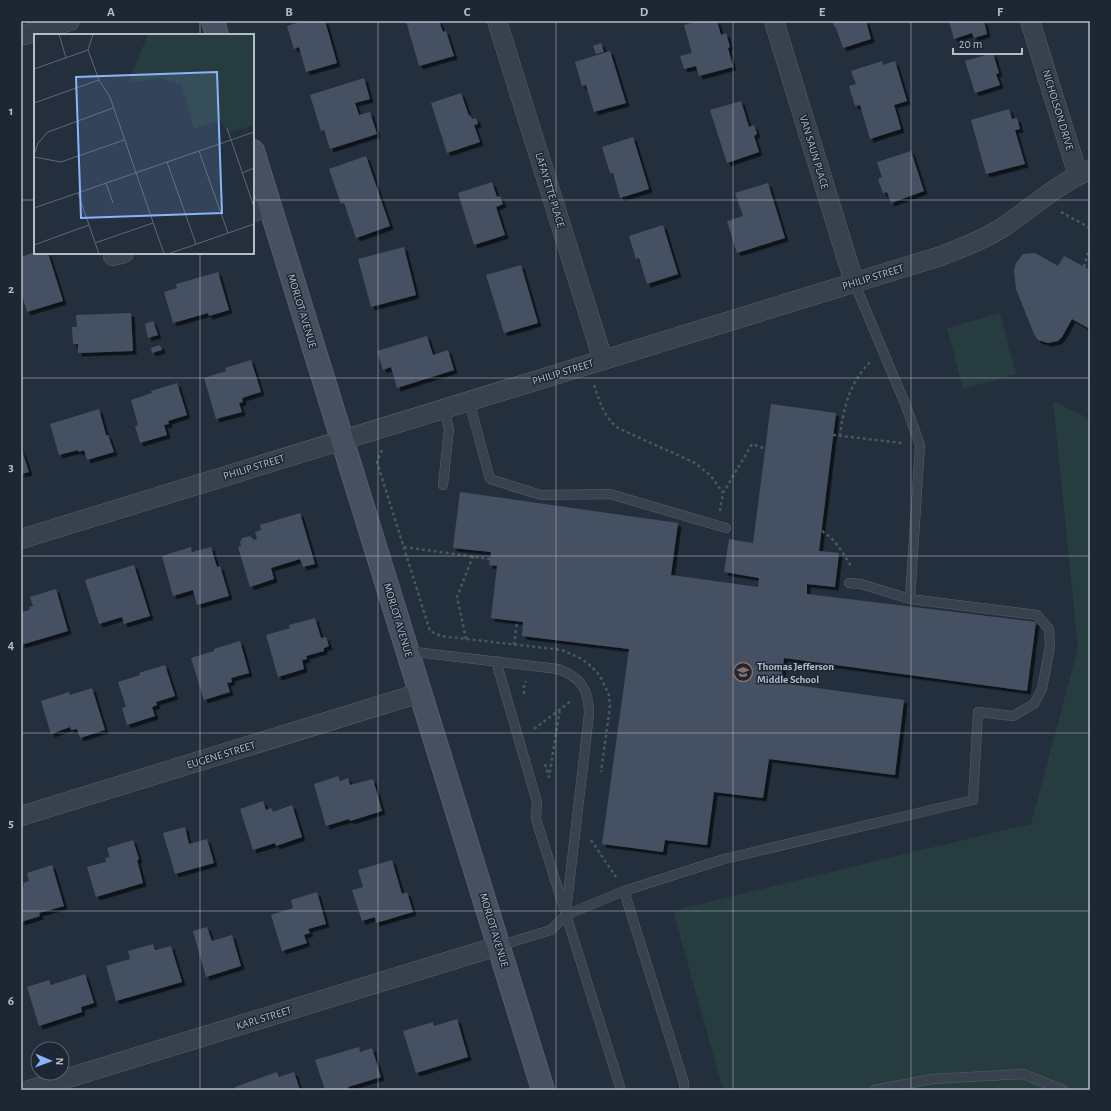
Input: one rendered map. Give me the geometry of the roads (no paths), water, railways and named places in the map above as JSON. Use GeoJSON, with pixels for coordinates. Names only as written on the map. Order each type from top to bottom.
{"type":"FeatureCollection","features":[{"type":"Feature","properties":{"kind":"street"},"geometry":{"type":"LineString","coordinates":[[21,36],[47,32],[70,21]]}},
{"type":"Feature","properties":{"kind":"street"},"geometry":{"type":"LineString","coordinates":[[213,21],[217,34]]}},
{"type":"Feature","properties":{"kind":"street","name":"LAFAYETTE PLACE"},"geometry":{"type":"LineString","coordinates":[[497,21],[603,360]]}},
{"type":"Feature","properties":{"kind":"street","name":"VAN SAUN PLACE"},"geometry":{"type":"LineString","coordinates":[[774,21],[854,282]]}},
{"type":"Feature","properties":{"kind":"street","name":"NICHOLSON DRIVE"},"geometry":{"type":"LineString","coordinates":[[1030,21],[1084,173]]}},
{"type":"Feature","properties":{"kind":"street","name":"MORLOT AVENUE"},"geometry":{"type":"LineString","coordinates":[[254,158],[262,210],[357,485],[543,1090]]}},
{"type":"Feature","properties":{"kind":"street","name":"PHILIP STREET"},"geometry":{"type":"LineString","coordinates":[[21,539],[941,256],[970,245],[999,229],[1051,192],[1084,173]]}},
{"type":"Feature","properties":{"kind":"street","name":"EUGENE STREET"},"geometry":{"type":"LineString","coordinates":[[21,816],[420,693]]}},
{"type":"Feature","properties":{"kind":"street","name":"KARL STREET"},"geometry":{"type":"LineString","coordinates":[[29,1090],[498,946]]}},
{"type":"Feature","properties":{"kind":"lane"},"geometry":{"type":"LineString","coordinates":[[854,282],[906,406],[920,445],[910,599]]}},
{"type":"Feature","properties":{"kind":"lane"},"geometry":{"type":"LineString","coordinates":[[469,401],[490,479],[541,495],[610,494],[722,527]]}},
{"type":"Feature","properties":{"kind":"lane"},"geometry":{"type":"LineString","coordinates":[[443,485],[449,429],[444,409]]}},
{"type":"Feature","properties":{"kind":"lane"},"geometry":{"type":"LineString","coordinates":[[498,946],[551,930],[566,915],[624,891],[724,859],[973,800],[978,712],[1013,716],[1034,704],[1042,689],[1050,646],[1049,629],[1037,615],[910,599],[861,584],[849,583]]}},
{"type":"Feature","properties":{"kind":"lane"},"geometry":{"type":"LineString","coordinates":[[407,650],[558,669],[569,673],[584,687],[589,702],[589,714],[566,915]]}},
{"type":"Feature","properties":{"kind":"lane"},"geometry":{"type":"LineString","coordinates":[[496,661],[537,802],[536,819],[621,1090]]}},
{"type":"Feature","properties":{"kind":"lane"},"geometry":{"type":"LineString","coordinates":[[624,891],[684,1083],[684,1090]]}},
{"type":"Feature","properties":{"kind":"lane"},"geometry":{"type":"LineString","coordinates":[[874,1090],[932,1080],[1023,1074],[1063,1090]]}},
{"type":"Feature","properties":{"kind":"place","name":"Thomas Jefferson Middle School"},"geometry":{"type":"Point","coordinates":[743,672]}}]}
